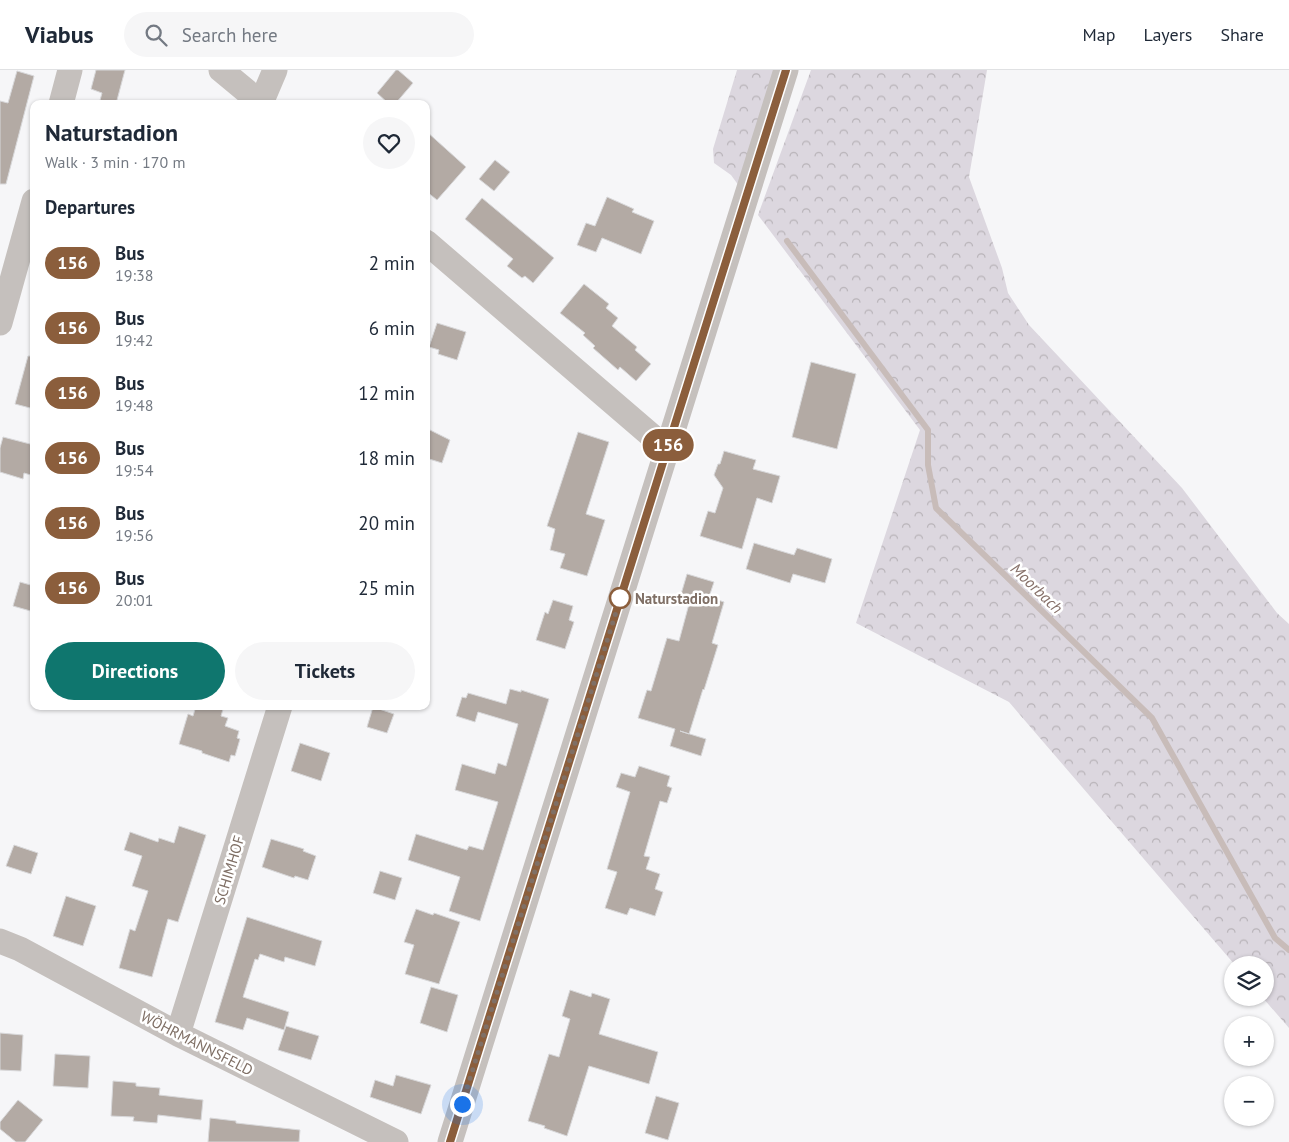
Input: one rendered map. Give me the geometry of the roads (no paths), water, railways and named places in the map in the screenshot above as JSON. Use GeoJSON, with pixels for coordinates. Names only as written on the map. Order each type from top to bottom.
{"type":"FeatureCollection","features":[{"type":"Feature","properties":{"kind":"street"},"geometry":{"type":"LineString","coordinates":[[61,100],[70,70]]}},
{"type":"Feature","properties":{"kind":"street"},"geometry":{"type":"LineString","coordinates":[[221,70],[256,100]]}},
{"type":"Feature","properties":{"kind":"street"},"geometry":{"type":"LineString","coordinates":[[263,100],[275,70]]}},
{"type":"Feature","properties":{"kind":"street"},"geometry":{"type":"LineString","coordinates":[[450,1142],[786,70]]}},
{"type":"Feature","properties":{"kind":"street"},"geometry":{"type":"LineString","coordinates":[[0,323],[8,259],[30,210]]}},
{"type":"Feature","properties":{"kind":"street"},"geometry":{"type":"LineString","coordinates":[[430,245],[667,449]]}},
{"type":"Feature","properties":{"kind":"street","name":"SCHIMHOF"},"geometry":{"type":"LineString","coordinates":[[178,1034],[279,710]]}},
{"type":"Feature","properties":{"kind":"street","name":"WÖHRMANNSFELD"},"geometry":{"type":"LineString","coordinates":[[0,941],[20,949],[178,1034],[396,1142]]}},
{"type":"Feature","properties":{"kind":"waterway","name":"Moorbach"},"geometry":{"type":"LineString","coordinates":[[787,241],[928,430],[928,465],[936,508],[1152,718],[1275,938],[1289,950]]}},
{"type":"Feature","properties":{"kind":"place","name":"Naturstadion"},"geometry":{"type":"Point","coordinates":[620,598]}}]}
